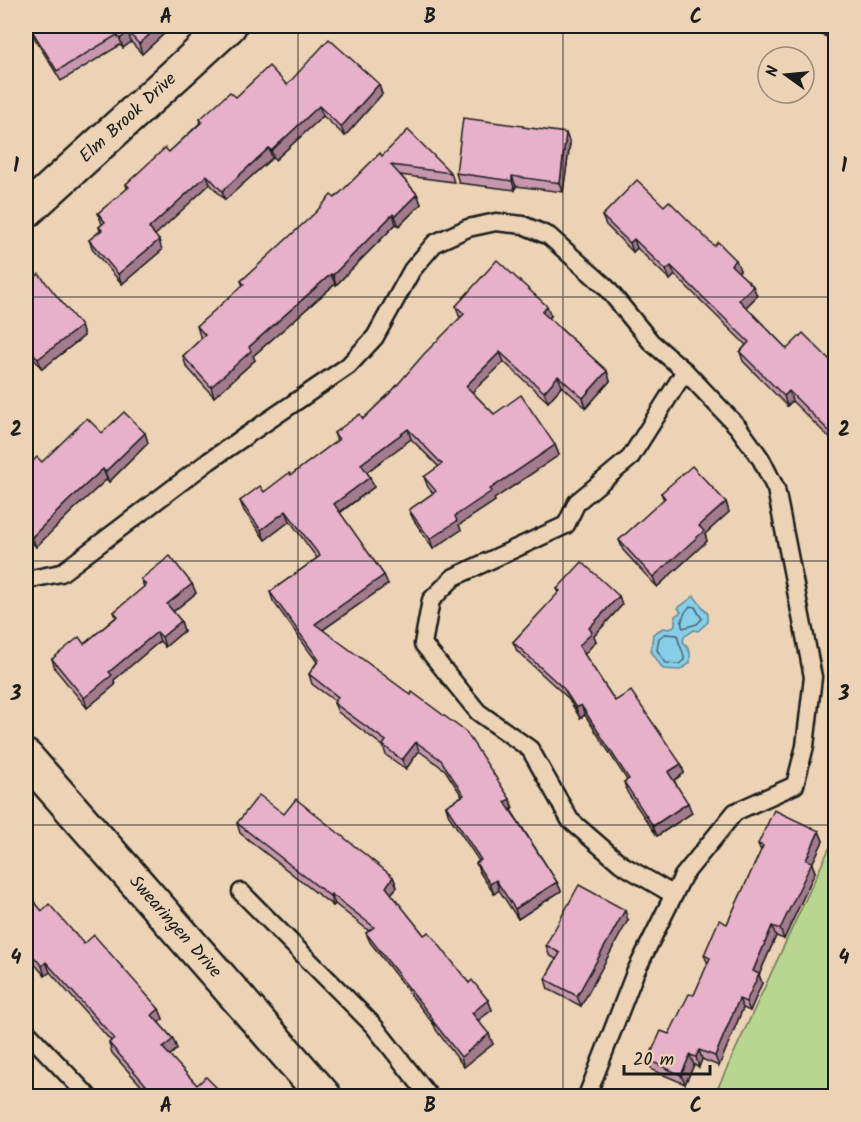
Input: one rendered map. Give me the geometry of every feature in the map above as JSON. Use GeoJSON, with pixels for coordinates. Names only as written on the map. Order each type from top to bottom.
{"type":"FeatureCollection","features":[{"type":"Feature","properties":{"kind":"street","name":"Elm Brook Drive"},"geometry":{"type":"LineString","coordinates":[[26,211],[229,26]]}},
{"type":"Feature","properties":{"kind":"street","name":"Swearingen Drive"},"geometry":{"type":"LineString","coordinates":[[26,757],[324,1096]]}},
{"type":"Feature","properties":{"kind":"lane"},"geometry":{"type":"LineString","coordinates":[[825,26],[836,30]]}},
{"type":"Feature","properties":{"kind":"lane"},"geometry":{"type":"LineString","coordinates":[[26,578],[62,573],[209,461],[348,366],[375,337],[412,270],[435,243],[468,228],[496,222],[523,225],[549,236],[606,287],[651,342],[686,371],[738,427],[761,459],[776,489],[813,677],[805,746],[795,785],[735,812],[683,876],[635,973],[587,1096]]}},
{"type":"Feature","properties":{"kind":"lane"},"geometry":{"type":"LineString","coordinates":[[674,895],[621,864],[570,820],[530,749],[478,712],[423,644],[431,600],[454,577],[566,525],[577,502],[630,458],[686,371]]}},
{"type":"Feature","properties":{"kind":"lane"},"geometry":{"type":"LineString","coordinates":[[241,892],[373,1025],[429,1096]]}},
{"type":"Feature","properties":{"kind":"lane"},"geometry":{"type":"LineString","coordinates":[[26,1031],[88,1096]]}},
{"type":"Feature","properties":{"kind":"green space"},"geometry":{"type":"Polygon","coordinates":[[[835,836],[835,1096],[714,1096],[835,836]]]}},
{"type":"Feature","properties":{"kind":"water"},"geometry":{"type":"Polygon","coordinates":[[[694,596],[708,614],[708,622],[698,631],[694,630],[684,637],[683,641],[690,652],[690,663],[680,670],[663,669],[651,651],[653,634],[663,628],[670,629],[675,625],[675,616],[681,612],[678,608],[694,596]]]}},
{"type":"Feature","properties":{"kind":"building"},"geometry":{"type":"Polygon","coordinates":[[[37,26],[159,26],[139,44],[128,32],[120,39],[117,35],[57,71],[31,29],[37,26]]]}},
{"type":"Feature","properties":{"kind":"building"},"geometry":{"type":"Polygon","coordinates":[[[329,39],[379,84],[341,127],[319,106],[271,151],[269,148],[222,191],[207,175],[149,228],[159,240],[118,274],[89,240],[102,230],[99,227],[105,222],[98,213],[129,187],[126,184],[165,148],[169,152],[202,122],[200,119],[230,92],[236,97],[269,66],[287,85],[329,39]]]}},
{"type":"Feature","properties":{"kind":"building"},"geometry":{"type":"Polygon","coordinates":[[[463,118],[566,133],[560,183],[512,176],[512,181],[456,173],[463,118]]]}},
{"type":"Feature","properties":{"kind":"building"},"geometry":{"type":"Polygon","coordinates":[[[408,130],[451,173],[391,165],[417,194],[395,216],[393,214],[333,275],[331,274],[249,347],[251,351],[211,387],[183,356],[205,335],[197,326],[244,284],[241,281],[316,212],[331,195],[335,198],[380,153],[382,156],[408,130]]]}},
{"type":"Feature","properties":{"kind":"building"},"geometry":{"type":"Polygon","coordinates":[[[637,180],[664,206],[669,201],[714,246],[718,242],[736,260],[731,265],[753,286],[739,300],[787,349],[803,333],[836,366],[836,438],[789,391],[784,396],[740,352],[749,342],[671,266],[666,270],[634,239],[630,243],[602,216],[637,180]]]}},
{"type":"Feature","properties":{"kind":"building"},"geometry":{"type":"Polygon","coordinates":[[[497,260],[547,306],[542,312],[607,371],[583,398],[558,376],[544,392],[500,352],[466,386],[494,414],[521,395],[555,445],[490,489],[492,491],[455,516],[457,521],[430,539],[409,510],[436,491],[424,477],[442,464],[408,429],[361,464],[370,477],[334,504],[384,575],[315,624],[411,695],[412,692],[466,732],[510,799],[505,802],[557,882],[515,909],[496,880],[490,884],[476,863],[481,860],[446,806],[464,795],[441,760],[416,742],[402,760],[383,745],[386,741],[334,703],[338,697],[309,674],[319,660],[270,592],[320,556],[286,511],[261,530],[240,501],[260,486],[264,492],[289,473],[291,475],[339,439],[334,433],[360,414],[363,419],[464,314],[456,306],[497,260]]]}},
{"type":"Feature","properties":{"kind":"building"},"geometry":{"type":"Polygon","coordinates":[[[39,274],[81,326],[38,359],[30,349],[26,353],[26,285],[39,274]]]}},
{"type":"Feature","properties":{"kind":"building"},"geometry":{"type":"Polygon","coordinates":[[[124,412],[145,433],[105,472],[103,469],[67,502],[32,537],[26,530],[26,468],[37,457],[42,462],[87,418],[102,433],[124,412]]]}},
{"type":"Feature","properties":{"kind":"building"},"geometry":{"type":"Polygon","coordinates":[[[692,466],[726,502],[699,526],[704,531],[653,577],[619,540],[665,498],[661,493],[692,466]]]}},
{"type":"Feature","properties":{"kind":"building"},"geometry":{"type":"Polygon","coordinates":[[[170,556],[192,584],[167,604],[181,621],[162,637],[157,632],[109,672],[112,675],[84,698],[52,659],[79,637],[84,644],[118,616],[114,612],[146,585],[141,579],[170,556]]]}},
{"type":"Feature","properties":{"kind":"building"},"geometry":{"type":"Polygon","coordinates":[[[582,562],[619,596],[589,628],[592,632],[579,646],[615,701],[631,691],[681,764],[668,772],[688,803],[653,826],[624,782],[629,779],[581,705],[576,708],[564,689],[513,642],[560,591],[557,589],[582,562]]]}},
{"type":"Feature","properties":{"kind":"building"},"geometry":{"type":"Polygon","coordinates":[[[259,795],[284,814],[296,799],[393,877],[386,887],[424,935],[429,932],[469,983],[472,980],[488,1000],[472,1013],[489,1034],[461,1057],[366,933],[374,927],[331,894],[330,896],[237,823],[259,795]]]}},
{"type":"Feature","properties":{"kind":"building"},"geometry":{"type":"Polygon","coordinates":[[[774,810],[819,831],[806,860],[812,862],[780,929],[772,926],[753,971],[759,974],[746,1002],[739,999],[715,1056],[699,1050],[696,1057],[690,1055],[681,1075],[648,1060],[661,1031],[669,1034],[689,994],[694,995],[710,958],[704,955],[719,920],[727,924],[763,846],[758,844],[774,810]]]}},
{"type":"Feature","properties":{"kind":"building"},"geometry":{"type":"Polygon","coordinates":[[[579,885],[625,910],[577,996],[545,979],[560,953],[546,945],[579,885]]]}},
{"type":"Feature","properties":{"kind":"building"},"geometry":{"type":"Polygon","coordinates":[[[26,892],[42,911],[49,904],[84,944],[94,935],[159,1009],[152,1015],[173,1039],[163,1048],[197,1085],[206,1077],[225,1096],[154,1096],[144,1086],[146,1085],[109,1043],[114,1038],[46,962],[42,966],[26,948],[26,892]]]}}]}
